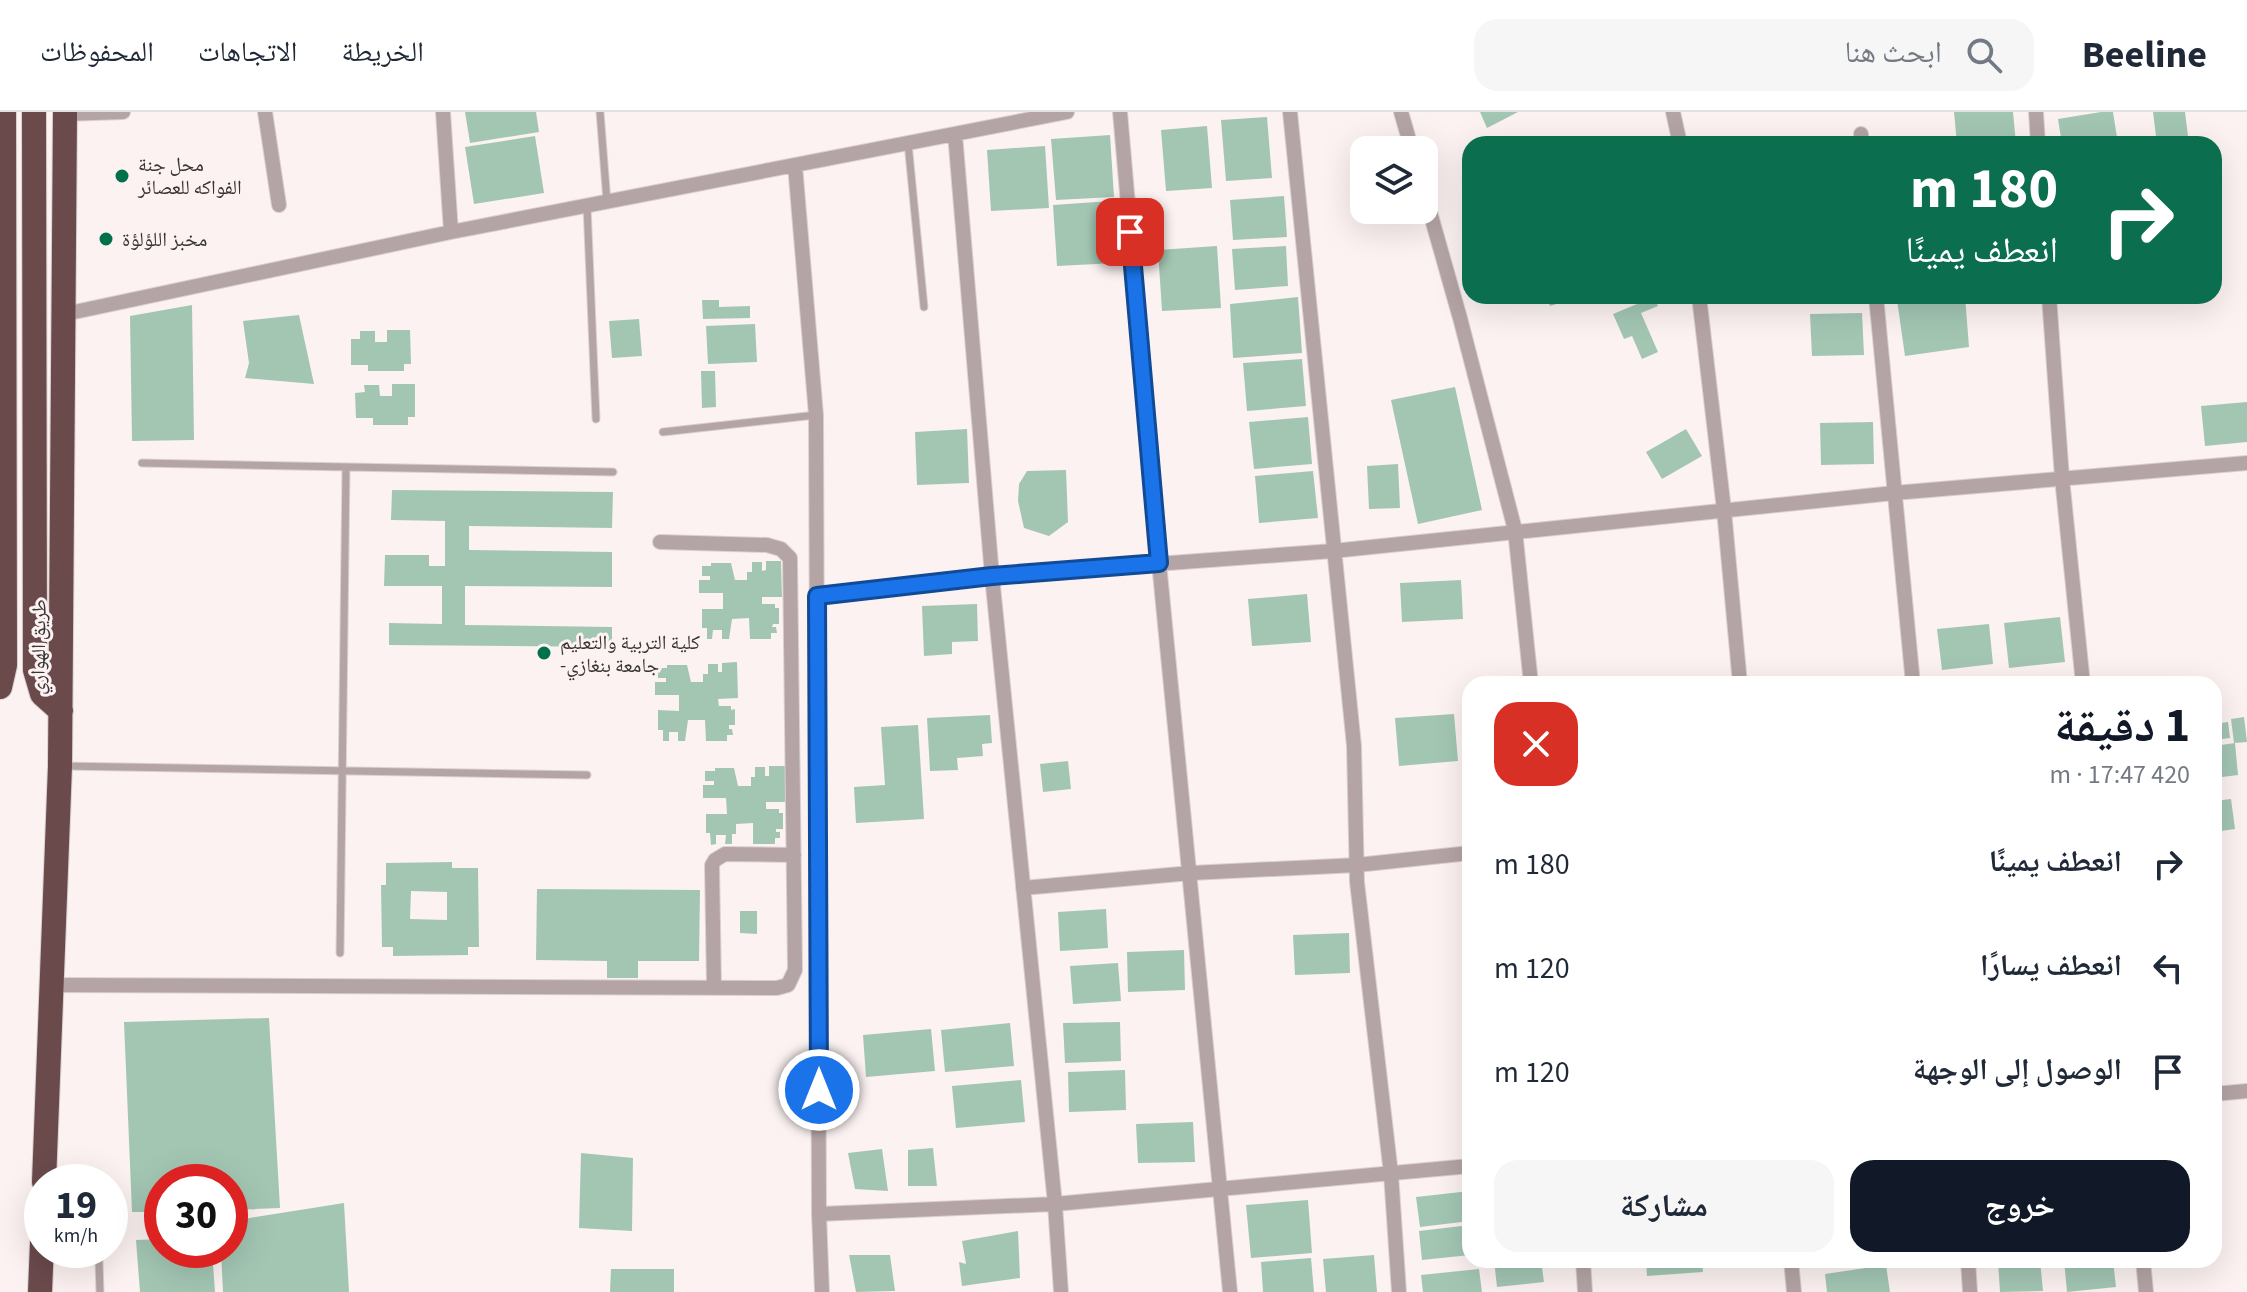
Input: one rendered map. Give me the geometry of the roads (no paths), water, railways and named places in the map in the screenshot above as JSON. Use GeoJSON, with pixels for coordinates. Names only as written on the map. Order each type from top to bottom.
{"type":"FeatureCollection","features":[{"type":"Feature","properties":{"kind":"highway"},"geometry":{"type":"LineString","coordinates":[[0,687],[5,665],[4,112]]}},
{"type":"Feature","properties":{"kind":"highway"},"geometry":{"type":"LineString","coordinates":[[34,112],[35,670],[42,694],[61,711]]}},
{"type":"Feature","properties":{"kind":"highway","name":"طريق الهواري"},"geometry":{"type":"LineString","coordinates":[[45,1164],[60,766],[65,113]]}},
{"type":"Feature","properties":{"kind":"highway"},"geometry":{"type":"LineString","coordinates":[[40,1292],[41,1268]]}},
{"type":"Feature","properties":{"kind":"street"},"geometry":{"type":"LineString","coordinates":[[65,113],[123,112]]}},
{"type":"Feature","properties":{"kind":"street"},"geometry":{"type":"LineString","coordinates":[[265,112],[279,205]]}},
{"type":"Feature","properties":{"kind":"street"},"geometry":{"type":"LineString","coordinates":[[443,112],[451,232]]}},
{"type":"Feature","properties":{"kind":"street"},"geometry":{"type":"LineString","coordinates":[[65,314],[451,232],[1067,112]]}},
{"type":"Feature","properties":{"kind":"street"},"geometry":{"type":"LineString","coordinates":[[1120,112],[1159,563],[1230,1292]]}},
{"type":"Feature","properties":{"kind":"street"},"geometry":{"type":"LineString","coordinates":[[1290,112],[1354,746],[1360,918],[1391,1174],[1399,1292]]}},
{"type":"Feature","properties":{"kind":"street"},"geometry":{"type":"LineString","coordinates":[[1401,112],[1408,136]]}},
{"type":"Feature","properties":{"kind":"street"},"geometry":{"type":"LineString","coordinates":[[1673,112],[1678,136]]}},
{"type":"Feature","properties":{"kind":"street"},"geometry":{"type":"LineString","coordinates":[[2036,112],[2038,136]]}},
{"type":"Feature","properties":{"kind":"street"},"geometry":{"type":"LineString","coordinates":[[955,134],[992,576],[1055,1204],[1061,1292]]}},
{"type":"Feature","properties":{"kind":"street"},"geometry":{"type":"LineString","coordinates":[[795,165],[816,415],[819,1214],[822,1292]]}},
{"type":"Feature","properties":{"kind":"street"},"geometry":{"type":"LineString","coordinates":[[1433,224],[1515,530],[1530,676]]}},
{"type":"Feature","properties":{"kind":"street"},"geometry":{"type":"LineString","coordinates":[[1700,304],[1739,676]]}},
{"type":"Feature","properties":{"kind":"street"},"geometry":{"type":"LineString","coordinates":[[1877,304],[1912,676]]}},
{"type":"Feature","properties":{"kind":"street"},"geometry":{"type":"LineString","coordinates":[[2050,304],[2062,478],[2082,676]]}},
{"type":"Feature","properties":{"kind":"street"},"geometry":{"type":"LineString","coordinates":[[817,596],[992,576],[1333,551],[1894,493],[2247,463]]}},
{"type":"Feature","properties":{"kind":"street"},"geometry":{"type":"LineString","coordinates":[[52,985],[783,987],[792,980],[795,970],[790,558],[781,549],[767,545],[660,542]]}},
{"type":"Feature","properties":{"kind":"street"},"geometry":{"type":"LineString","coordinates":[[714,988],[712,865],[715,860],[725,854],[794,855]]}},
{"type":"Feature","properties":{"kind":"street"},"geometry":{"type":"LineString","coordinates":[[1023,888],[1191,873],[1357,865],[1462,854]]}},
{"type":"Feature","properties":{"kind":"street"},"geometry":{"type":"LineString","coordinates":[[2222,1093],[2247,1091]]}},
{"type":"Feature","properties":{"kind":"street"},"geometry":{"type":"LineString","coordinates":[[819,1214],[1055,1204],[1462,1167]]}},
{"type":"Feature","properties":{"kind":"street"},"geometry":{"type":"LineString","coordinates":[[1584,1268],[1585,1292]]}},
{"type":"Feature","properties":{"kind":"street"},"geometry":{"type":"LineString","coordinates":[[1792,1268],[1794,1292]]}},
{"type":"Feature","properties":{"kind":"street"},"geometry":{"type":"LineString","coordinates":[[1968,1268],[1970,1292]]}},
{"type":"Feature","properties":{"kind":"street"},"geometry":{"type":"LineString","coordinates":[[2144,1268],[2146,1292]]}},
{"type":"Feature","properties":{"kind":"lane"},"geometry":{"type":"LineString","coordinates":[[600,112],[607,202]]}},
{"type":"Feature","properties":{"kind":"lane"},"geometry":{"type":"LineString","coordinates":[[908,143],[924,307]]}},
{"type":"Feature","properties":{"kind":"lane"},"geometry":{"type":"LineString","coordinates":[[587,206],[596,419]]}},
{"type":"Feature","properties":{"kind":"lane"},"geometry":{"type":"LineString","coordinates":[[663,432],[816,415]]}},
{"type":"Feature","properties":{"kind":"lane"},"geometry":{"type":"LineString","coordinates":[[142,463],[613,472]]}},
{"type":"Feature","properties":{"kind":"lane"},"geometry":{"type":"LineString","coordinates":[[340,953],[346,467]]}},
{"type":"Feature","properties":{"kind":"lane"},"geometry":{"type":"LineString","coordinates":[[60,766],[587,775]]}},
{"type":"Feature","properties":{"kind":"lane"},"geometry":{"type":"LineString","coordinates":[[99,1268],[100,1292]]}},
{"type":"Feature","properties":{"kind":"place","name":"محل جنة الفواكه للعصائر"},"geometry":{"type":"Point","coordinates":[122,176]}},
{"type":"Feature","properties":{"kind":"place","name":"مخبز اللؤلؤة"},"geometry":{"type":"Point","coordinates":[106,239]}},
{"type":"Feature","properties":{"kind":"place","name":"كلية التربية والتعليم -جامعة بنغازي"},"geometry":{"type":"Point","coordinates":[544,653]}}]}
